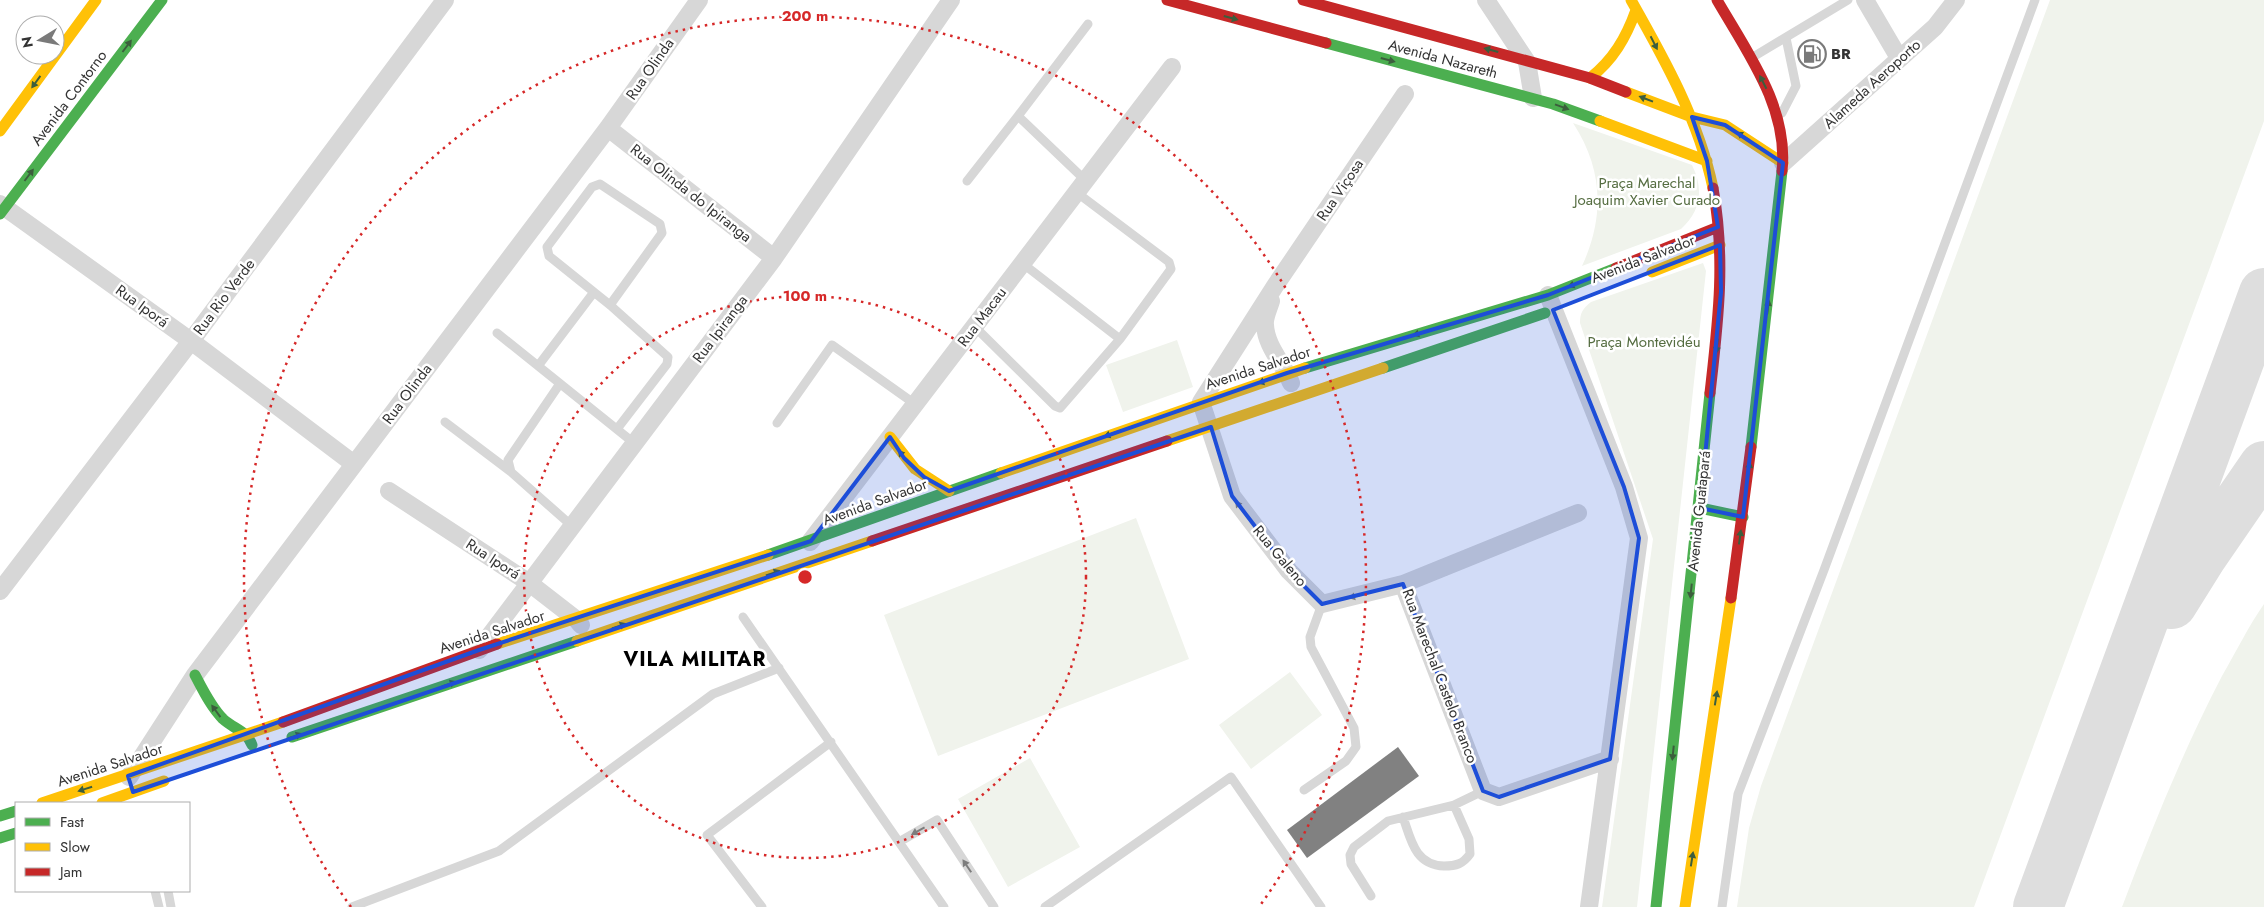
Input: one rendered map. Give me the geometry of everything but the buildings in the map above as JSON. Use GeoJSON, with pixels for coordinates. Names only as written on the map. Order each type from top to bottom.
{"type":"FeatureCollection","features":[{"type":"Feature","properties":{"kind":"main road"},"geometry":{"type":"LineString","coordinates":[[0,131],[96,0]]}},
{"type":"Feature","properties":{"kind":"main road","name":"Avenida Contorno"},"geometry":{"type":"LineString","coordinates":[[2,208],[162,0]]}},
{"type":"Feature","properties":{"kind":"main road","name":"Avenida Nazareth"},"geometry":{"type":"LineString","coordinates":[[1167,0],[1217,6],[1423,65],[1533,98],[1706,161]]}},
{"type":"Feature","properties":{"kind":"main road","name":"Avenida Nazareth"},"geometry":{"type":"LineString","coordinates":[[1303,0],[1436,40],[1590,78],[1692,117],[1725,125],[1784,163]]}},
{"type":"Feature","properties":{"kind":"main road"},"geometry":{"type":"LineString","coordinates":[[1685,907],[1743,517],[1784,163],[1778,120],[1766,86],[1717,0]]}},
{"type":"Feature","properties":{"kind":"main road"},"geometry":{"type":"LineString","coordinates":[[1590,78],[1605,67],[1620,48],[1629,31],[1634,5]]}},
{"type":"Feature","properties":{"kind":"main road","name":"Avenida Guatapará"},"geometry":{"type":"LineString","coordinates":[[1634,5],[1692,117],[1706,161],[1720,245],[1721,300],[1656,907]]}},
{"type":"Feature","properties":{"kind":"main road","name":"Avenida Salvador"},"geometry":{"type":"LineString","coordinates":[[282,740],[1211,427],[1554,304],[1718,227]]}},
{"type":"Feature","properties":{"kind":"main road","name":"Avenida Salvador"},"geometry":{"type":"LineString","coordinates":[[1636,278],[1720,245]]}},
{"type":"Feature","properties":{"kind":"main road","name":"Avenida Salvador"},"geometry":{"type":"LineString","coordinates":[[104,802],[248,735],[479,650],[577,620],[811,540],[1287,373],[1554,304]]}},
{"type":"Feature","properties":{"kind":"main road"},"geometry":{"type":"LineString","coordinates":[[890,437],[912,468],[950,491]]}},
{"type":"Feature","properties":{"kind":"main road"},"geometry":{"type":"LineString","coordinates":[[1700,508],[1743,517]]}},
{"type":"Feature","properties":{"kind":"main road"},"geometry":{"type":"LineString","coordinates":[[196,675],[207,698],[220,716],[229,726],[248,735],[254,750]]}},
{"type":"Feature","properties":{"kind":"main road","name":"Avenida Salvador"},"geometry":{"type":"LineString","coordinates":[[49,802],[133,790],[180,776]]}},
{"type":"Feature","properties":{"kind":"main road"},"geometry":{"type":"LineString","coordinates":[[0,816],[15,811]]}},
{"type":"Feature","properties":{"kind":"main road"},"geometry":{"type":"LineString","coordinates":[[0,838],[15,833]]}},
{"type":"Feature","properties":{"kind":"street","name":"Rua Rio Verde"},"geometry":{"type":"LineString","coordinates":[[0,591],[445,0]]}},
{"type":"Feature","properties":{"kind":"street","name":"Rua Olinda"},"geometry":{"type":"LineString","coordinates":[[133,790],[196,675],[608,128],[699,0]]}},
{"type":"Feature","properties":{"kind":"street","name":"Rua Ipiranga"},"geometry":{"type":"LineString","coordinates":[[479,650],[528,582],[774,258],[951,0]]}},
{"type":"Feature","properties":{"kind":"street"},"geometry":{"type":"LineString","coordinates":[[1486,0],[1527,62],[1533,98]]}},
{"type":"Feature","properties":{"kind":"street"},"geometry":{"type":"LineString","coordinates":[[1865,0],[1899,58]]}},
{"type":"Feature","properties":{"kind":"street","name":"Alameda Aeroporto"},"geometry":{"type":"LineString","coordinates":[[1784,163],[1899,58],[1935,28],[1956,0]]}},
{"type":"Feature","properties":{"kind":"street","name":"Rua Macau"},"geometry":{"type":"LineString","coordinates":[[792,567],[1172,67]]}},
{"type":"Feature","properties":{"kind":"street","name":"Rua Viçosa"},"geometry":{"type":"LineString","coordinates":[[1201,402],[1275,286],[1405,94]]}},
{"type":"Feature","properties":{"kind":"street","name":"Rua Olinda do Ipiranga"},"geometry":{"type":"LineString","coordinates":[[608,128],[774,258]]}},
{"type":"Feature","properties":{"kind":"street","name":"Rua Iporá"},"geometry":{"type":"LineString","coordinates":[[2,208],[190,341],[354,464]]}},
{"type":"Feature","properties":{"kind":"street","name":"Rua Viçosa"},"geometry":{"type":"LineString","coordinates":[[1275,286],[1265,324],[1271,348],[1287,373],[1295,396]]}},
{"type":"Feature","properties":{"kind":"street"},"geometry":{"type":"LineString","coordinates":[[1554,304],[1624,487],[1639,538],[1589,907]]}},
{"type":"Feature","properties":{"kind":"street","name":"Rua Galeno"},"geometry":{"type":"LineString","coordinates":[[1201,402],[1211,427],[1232,496],[1289,571],[1322,604]]}},
{"type":"Feature","properties":{"kind":"street","name":"Rua Iporá"},"geometry":{"type":"LineString","coordinates":[[389,491],[528,582],[577,620],[588,637]]}},
{"type":"Feature","properties":{"kind":"street","name":"Rua Marechal Castelo Branco"},"geometry":{"type":"LineString","coordinates":[[1483,791],[1403,584],[1578,513]]}},
{"type":"Feature","properties":{"kind":"street"},"geometry":{"type":"LineString","coordinates":[[1322,604],[1403,584]]}},
{"type":"Feature","properties":{"kind":"street"},"geometry":{"type":"LineString","coordinates":[[1483,791],[1499,797],[1610,759]]}},
{"type":"Feature","properties":{"kind":"lane"},"geometry":{"type":"LineString","coordinates":[[1750,58],[1848,0]]}},
{"type":"Feature","properties":{"kind":"lane"},"geometry":{"type":"LineString","coordinates":[[1722,907],[1738,794],[1828,561],[2035,0]]}},
{"type":"Feature","properties":{"kind":"lane"},"geometry":{"type":"LineString","coordinates":[[967,181],[1088,24]]}},
{"type":"Feature","properties":{"kind":"lane"},"geometry":{"type":"LineString","coordinates":[[1778,120],[1796,86],[1786,38]]}},
{"type":"Feature","properties":{"kind":"lane"},"geometry":{"type":"LineString","coordinates":[[1771,101],[1796,86]]}},
{"type":"Feature","properties":{"kind":"lane"},"geometry":{"type":"LineString","coordinates":[[974,326],[1055,406],[1060,408],[1120,339],[1171,269],[1169,262],[1081,186],[1018,116]]}},
{"type":"Feature","properties":{"kind":"lane"},"geometry":{"type":"LineString","coordinates":[[610,304],[662,234],[660,224],[600,184],[592,187],[547,247],[549,256],[610,304],[668,357],[668,364],[618,429]]}},
{"type":"Feature","properties":{"kind":"lane"},"geometry":{"type":"LineString","coordinates":[[1022,263],[1120,339]]}},
{"type":"Feature","properties":{"kind":"lane"},"geometry":{"type":"LineString","coordinates":[[538,366],[594,292]]}},
{"type":"Feature","properties":{"kind":"lane"},"geometry":{"type":"LineString","coordinates":[[497,333],[559,385],[634,443]]}},
{"type":"Feature","properties":{"kind":"lane"},"geometry":{"type":"LineString","coordinates":[[777,423],[832,345],[915,404]]}},
{"type":"Feature","properties":{"kind":"lane"},"geometry":{"type":"LineString","coordinates":[[511,472],[508,460],[559,385]]}},
{"type":"Feature","properties":{"kind":"lane"},"geometry":{"type":"LineString","coordinates":[[445,422],[511,472],[572,526]]}},
{"type":"Feature","properties":{"kind":"lane"},"geometry":{"type":"LineString","coordinates":[[1304,790],[1346,760],[1356,747],[1354,728],[1311,647],[1310,637],[1322,604]]}},
{"type":"Feature","properties":{"kind":"lane"},"geometry":{"type":"LineString","coordinates":[[743,617],[944,907]]}},
{"type":"Feature","properties":{"kind":"lane"},"geometry":{"type":"LineString","coordinates":[[352,907],[499,851],[713,694],[779,668]]}},
{"type":"Feature","properties":{"kind":"lane"},"geometry":{"type":"LineString","coordinates":[[762,907],[707,835],[831,742]]}},
{"type":"Feature","properties":{"kind":"lane"},"geometry":{"type":"LineString","coordinates":[[1045,907],[1231,777],[1321,907]]}},
{"type":"Feature","properties":{"kind":"lane"},"geometry":{"type":"LineString","coordinates":[[1371,896],[1351,864],[1350,855],[1354,847],[1388,821],[1454,805],[1483,791]]}},
{"type":"Feature","properties":{"kind":"lane"},"geometry":{"type":"LineString","coordinates":[[1404,817],[1410,836],[1422,860],[1431,866],[1450,866],[1463,863],[1470,854],[1470,839],[1454,805]]}},
{"type":"Feature","properties":{"kind":"lane"},"geometry":{"type":"LineString","coordinates":[[899,842],[936,820],[994,907]]}},
{"type":"Feature","properties":{"kind":"lane"},"geometry":{"type":"LineString","coordinates":[[155,892],[159,907]]}},
{"type":"Feature","properties":{"kind":"lane"},"geometry":{"type":"LineString","coordinates":[[168,892],[171,907]]}},
{"type":"Feature","properties":{"kind":"highlighted area"},"geometry":{"type":"Polygon","coordinates":[[[1692,117],[1725,125],[1783,163],[1743,517],[1700,508],[1721,292],[1720,245],[1553,310],[1624,487],[1639,538],[1610,759],[1499,797],[1483,791],[1403,584],[1322,604],[1289,571],[1232,496],[1211,427],[133,792],[128,776],[479,650],[811,541],[890,437],[904,458],[924,477],[949,491],[1287,373],[1548,295],[1718,227],[1707,161],[1692,117]]]}},
{"type":"Feature","properties":{"kind":"green space"},"geometry":{"type":"Polygon","coordinates":[[[2050,0],[2264,0],[2264,121],[1974,907],[1737,907],[1749,828],[1761,786],[2050,0]]]}},
{"type":"Feature","properties":{"kind":"green space","name":"Praça Marechal Joaquim Xavier Curado"},"geometry":{"type":"Polygon","coordinates":[[[1573,123],[1692,165],[1696,174],[1699,191],[1696,207],[1688,222],[1681,229],[1582,266],[1595,229],[1597,193],[1595,175],[1590,158],[1583,140],[1573,123]]]}},
{"type":"Feature","properties":{"kind":"green space","name":"Praça Montevidéu"},"geometry":{"type":"Polygon","coordinates":[[[1703,263],[1706,271],[1637,907],[1602,907],[1653,539],[1580,323],[1581,314],[1591,302],[1703,263]]]}},
{"type":"Feature","properties":{"kind":"green space"},"geometry":{"type":"Polygon","coordinates":[[[1177,340],[1193,387],[1123,412],[1106,365],[1177,340]]]}},
{"type":"Feature","properties":{"kind":"green space"},"geometry":{"type":"Polygon","coordinates":[[[1136,518],[1189,659],[938,756],[884,615],[1136,518]]]}},
{"type":"Feature","properties":{"kind":"green space"},"geometry":{"type":"Polygon","coordinates":[[[2264,604],[2264,907],[2122,907],[2194,733],[2222,676],[2264,604]]]}},
{"type":"Feature","properties":{"kind":"green space"},"geometry":{"type":"Polygon","coordinates":[[[1290,672],[1322,715],[1251,769],[1219,725],[1290,672]]]}},
{"type":"Feature","properties":{"kind":"green space"},"geometry":{"type":"Polygon","coordinates":[[[1030,758],[1080,847],[1008,887],[958,799],[1030,758]]]}},
{"type":"Feature","properties":{"kind":"taxiway"},"geometry":{"type":"LineString","coordinates":[[2038,907],[2264,293]]}},
{"type":"Feature","properties":{"kind":"taxiway"},"geometry":{"type":"LineString","coordinates":[[2172,604],[2202,556],[2264,466]]}},
{"type":"Feature","properties":{"kind":"traffic: fast"},"geometry":{"type":"LineString","coordinates":[[0,214],[162,0]]}},
{"type":"Feature","properties":{"kind":"traffic: fast"},"geometry":{"type":"LineString","coordinates":[[1326,43],[1553,104],[1600,121]]}},
{"type":"Feature","properties":{"kind":"traffic: fast"},"geometry":{"type":"LineString","coordinates":[[1751,447],[1782,171]]}},
{"type":"Feature","properties":{"kind":"traffic: fast"},"geometry":{"type":"LineString","coordinates":[[1305,368],[1548,295],[1616,268]]}},
{"type":"Feature","properties":{"kind":"traffic: fast"},"geometry":{"type":"LineString","coordinates":[[1383,368],[1545,313]]}},
{"type":"Feature","properties":{"kind":"traffic: fast"},"geometry":{"type":"LineString","coordinates":[[1656,907],[1710,393]]}},
{"type":"Feature","properties":{"kind":"traffic: fast"},"geometry":{"type":"LineString","coordinates":[[768,555],[1001,473]]}},
{"type":"Feature","properties":{"kind":"traffic: fast"},"geometry":{"type":"LineString","coordinates":[[1700,508],[1743,517]]}},
{"type":"Feature","properties":{"kind":"traffic: fast"},"geometry":{"type":"LineString","coordinates":[[292,737],[577,641]]}},
{"type":"Feature","properties":{"kind":"traffic: fast"},"geometry":{"type":"LineString","coordinates":[[195,675],[223,719],[244,733],[252,745]]}},
{"type":"Feature","properties":{"kind":"traffic: fast"},"geometry":{"type":"LineString","coordinates":[[0,816],[15,811]]}},
{"type":"Feature","properties":{"kind":"traffic: fast"},"geometry":{"type":"LineString","coordinates":[[0,838],[15,833]]}},
{"type":"Feature","properties":{"kind":"traffic: slow"},"geometry":{"type":"LineString","coordinates":[[0,131],[96,0]]}},
{"type":"Feature","properties":{"kind":"traffic: slow"},"geometry":{"type":"LineString","coordinates":[[1631,0],[1680,91],[1699,139],[1713,188]]}},
{"type":"Feature","properties":{"kind":"traffic: slow"},"geometry":{"type":"LineString","coordinates":[[1590,78],[1618,48],[1636,10]]}},
{"type":"Feature","properties":{"kind":"traffic: slow"},"geometry":{"type":"LineString","coordinates":[[1626,92],[1692,117],[1725,125],[1783,163]]}},
{"type":"Feature","properties":{"kind":"traffic: slow"},"geometry":{"type":"LineString","coordinates":[[1600,121],[1707,161]]}},
{"type":"Feature","properties":{"kind":"traffic: slow"},"geometry":{"type":"LineString","coordinates":[[1652,272],[1720,245]]}},
{"type":"Feature","properties":{"kind":"traffic: slow"},"geometry":{"type":"LineString","coordinates":[[1001,473],[1305,368]]}},
{"type":"Feature","properties":{"kind":"traffic: slow"},"geometry":{"type":"LineString","coordinates":[[1167,441],[1383,368]]}},
{"type":"Feature","properties":{"kind":"traffic: slow"},"geometry":{"type":"LineString","coordinates":[[890,437],[915,469],[949,491]]}},
{"type":"Feature","properties":{"kind":"traffic: slow"},"geometry":{"type":"LineString","coordinates":[[577,641],[872,541]]}},
{"type":"Feature","properties":{"kind":"traffic: slow"},"geometry":{"type":"LineString","coordinates":[[497,644],[768,555]]}},
{"type":"Feature","properties":{"kind":"traffic: slow"},"geometry":{"type":"LineString","coordinates":[[1685,907],[1731,598]]}},
{"type":"Feature","properties":{"kind":"traffic: slow"},"geometry":{"type":"LineString","coordinates":[[45,802],[283,722]]}},
{"type":"Feature","properties":{"kind":"traffic: slow"},"geometry":{"type":"LineString","coordinates":[[105,802],[164,781]]}},
{"type":"Feature","properties":{"kind":"traffic: jam"},"geometry":{"type":"LineString","coordinates":[[1167,0],[1326,43]]}},
{"type":"Feature","properties":{"kind":"traffic: jam"},"geometry":{"type":"LineString","coordinates":[[1303,0],[1590,78],[1626,92]]}},
{"type":"Feature","properties":{"kind":"traffic: jam"},"geometry":{"type":"LineString","coordinates":[[1717,0],[1753,60],[1772,103],[1779,125],[1782,171]]}},
{"type":"Feature","properties":{"kind":"traffic: jam"},"geometry":{"type":"LineString","coordinates":[[1710,393],[1718,316],[1720,266],[1717,215],[1713,188]]}},
{"type":"Feature","properties":{"kind":"traffic: jam"},"geometry":{"type":"LineString","coordinates":[[1616,268],[1718,227]]}},
{"type":"Feature","properties":{"kind":"traffic: jam"},"geometry":{"type":"LineString","coordinates":[[872,541],[1167,441]]}},
{"type":"Feature","properties":{"kind":"traffic: jam"},"geometry":{"type":"LineString","coordinates":[[1731,598],[1751,447]]}},
{"type":"Feature","properties":{"kind":"traffic: jam"},"geometry":{"type":"LineString","coordinates":[[283,722],[497,644]]}},
{"type":"Feature","properties":{"kind":"place","name":"BR"},"geometry":{"type":"Point","coordinates":[1812,54]}},
{"type":"Feature","properties":{"kind":"district","name":"VILA MILITAR"},"geometry":{"type":"Point","coordinates":[695,659]}}]}
